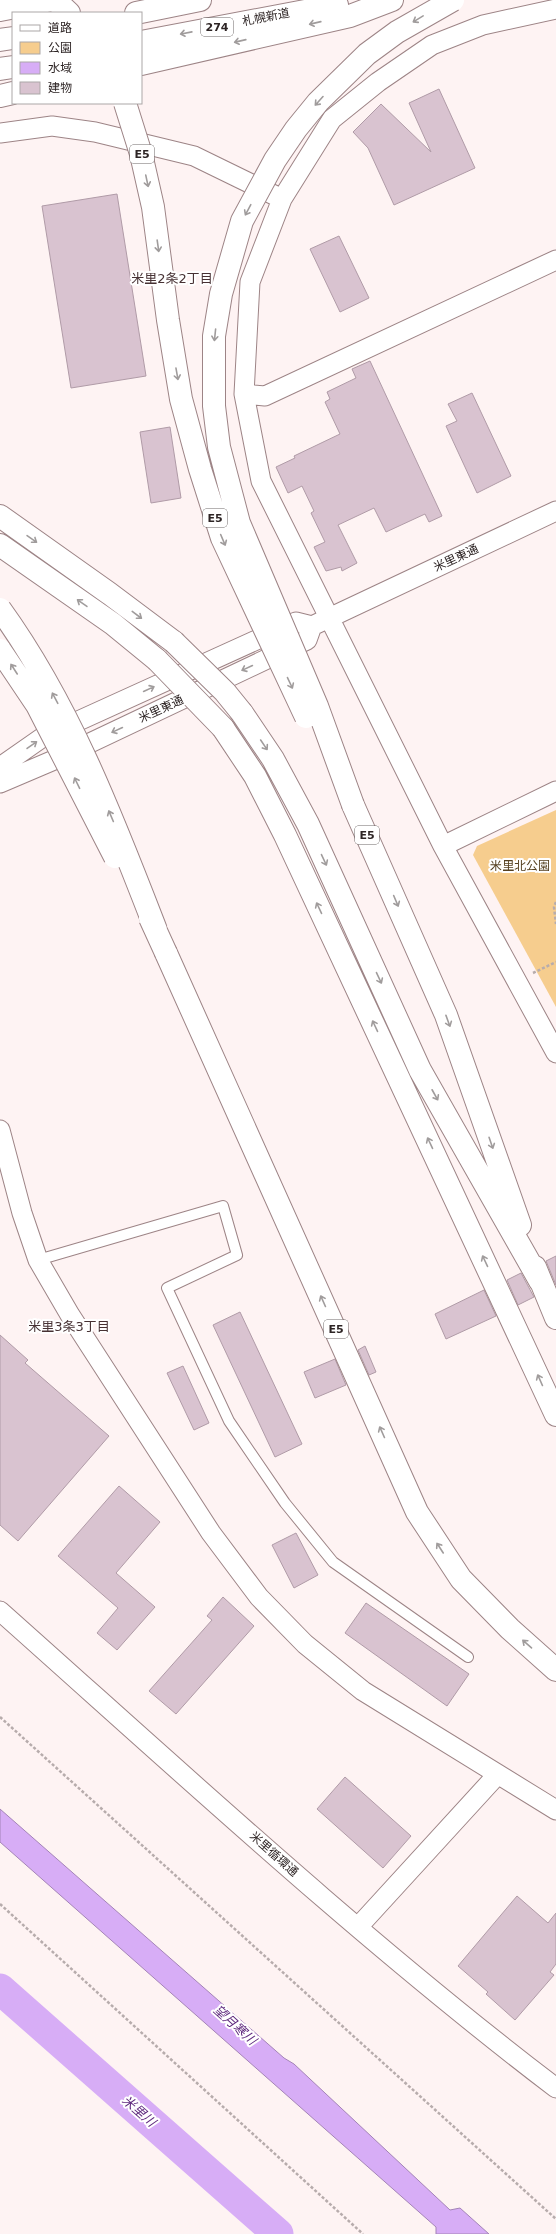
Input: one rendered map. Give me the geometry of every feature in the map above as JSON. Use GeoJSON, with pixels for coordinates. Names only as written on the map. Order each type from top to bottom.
{"type":"FeatureCollection","features":[{"type":"Feature","properties":{"kind":"highway"},"geometry":{"type":"LineString","coordinates":[[0,10],[53,0],[68,12]]}},
{"type":"Feature","properties":{"kind":"highway"},"geometry":{"type":"LineString","coordinates":[[141,12],[200,0]]}},
{"type":"Feature","properties":{"kind":"highway","name":"札幌新道"},"geometry":{"type":"LineString","coordinates":[[142,42],[293,12],[368,0]]}},
{"type":"Feature","properties":{"kind":"highway","name":"札幌新道"},"geometry":{"type":"LineString","coordinates":[[142,64],[367,11],[392,0]]}},
{"type":"Feature","properties":{"kind":"highway"},"geometry":{"type":"LineString","coordinates":[[353,805],[317,706],[239,523],[219,447],[214,406],[214,336],[221,294],[242,221],[275,160],[296,129],[318,102],[367,54],[397,32],[452,0]]}},
{"type":"Feature","properties":{"kind":"highway"},"geometry":{"type":"LineString","coordinates":[[0,40],[12,38]]}},
{"type":"Feature","properties":{"kind":"highway"},"geometry":{"type":"LineString","coordinates":[[0,69],[12,67]]}},
{"type":"Feature","properties":{"kind":"highway"},"geometry":{"type":"LineString","coordinates":[[0,96],[12,93]]}},
{"type":"Feature","properties":{"kind":"highway","name":"E5"},"geometry":{"type":"LineString","coordinates":[[125,104],[141,154],[153,207],[168,320],[181,399],[200,469],[219,530],[301,707],[353,805],[381,865],[446,1015],[540,1281],[556,1318]]}},
{"type":"Feature","properties":{"kind":"highway"},"geometry":{"type":"LineString","coordinates":[[0,516],[110,594],[174,642],[224,692],[242,713],[273,759],[308,824],[420,1070],[540,1281]]}},
{"type":"Feature","properties":{"kind":"highway"},"geometry":{"type":"LineString","coordinates":[[0,545],[113,624],[157,660],[223,728],[255,776],[285,835],[502,1296],[556,1415]]}},
{"type":"Feature","properties":{"kind":"highway"},"geometry":{"type":"LineString","coordinates":[[0,609],[27,647],[57,702],[111,814],[156,930]]}},
{"type":"Feature","properties":{"kind":"highway","name":"E5"},"geometry":{"type":"LineString","coordinates":[[0,650],[37,705],[95,821],[156,930],[417,1512],[461,1579],[510,1629],[556,1670]]}},
{"type":"Feature","properties":{"kind":"street"},"geometry":{"type":"LineString","coordinates":[[556,9],[483,25],[432,45],[378,82],[332,119],[282,199],[250,282],[244,394],[261,481],[320,622],[556,1053]]}},
{"type":"Feature","properties":{"kind":"street"},"geometry":{"type":"LineString","coordinates":[[0,133],[52,126],[115,137],[194,156],[282,199]]}},
{"type":"Feature","properties":{"kind":"street"},"geometry":{"type":"LineString","coordinates":[[244,394],[266,396],[556,260]]}},
{"type":"Feature","properties":{"kind":"street","name":"米里東通"},"geometry":{"type":"LineString","coordinates":[[0,767],[43,737],[296,622],[320,622],[556,511]]}},
{"type":"Feature","properties":{"kind":"street","name":"米里東通"},"geometry":{"type":"LineString","coordinates":[[0,783],[54,760],[307,640],[320,622]]}},
{"type":"Feature","properties":{"kind":"street"},"geometry":{"type":"LineString","coordinates":[[443,846],[556,791]]}},
{"type":"Feature","properties":{"kind":"street"},"geometry":{"type":"LineString","coordinates":[[0,1130],[22,1213],[38,1260],[70,1315],[211,1533],[259,1597],[305,1644],[363,1691],[556,1810]]}},
{"type":"Feature","properties":{"kind":"street","name":"米里循環通"},"geometry":{"type":"LineString","coordinates":[[0,1611],[318,1894],[488,2036],[556,2088]]}},
{"type":"Feature","properties":{"kind":"street"},"geometry":{"type":"LineString","coordinates":[[358,1927],[497,1775]]}},
{"type":"Feature","properties":{"kind":"lane"},"geometry":{"type":"LineString","coordinates":[[38,1260],[223,1206],[237,1254],[167,1288],[229,1421],[285,1503],[333,1562],[468,1658]]}},
{"type":"Feature","properties":{"kind":"path"},"geometry":{"type":"LineString","coordinates":[[556,902],[554,907],[556,924]]}},
{"type":"Feature","properties":{"kind":"path"},"geometry":{"type":"LineString","coordinates":[[530,975],[556,962]]}},
{"type":"Feature","properties":{"kind":"path"},"geometry":{"type":"LineString","coordinates":[[0,1717],[556,2219]]}},
{"type":"Feature","properties":{"kind":"path"},"geometry":{"type":"LineString","coordinates":[[0,1904],[363,2234]]}},
{"type":"Feature","properties":{"kind":"green space","name":"米里北公園"},"geometry":{"type":"Polygon","coordinates":[[[556,810],[556,1007],[473,855],[477,846],[556,810]]]}},
{"type":"Feature","properties":{"kind":"water","name":"望月寒川"},"geometry":{"type":"Polygon","coordinates":[[[0,1809],[284,2058],[294,2064],[450,2210],[460,2208],[489,2234],[436,2234],[436,2227],[0,1842],[0,1809]]]}},
{"type":"Feature","properties":{"kind":"building"},"geometry":{"type":"Polygon","coordinates":[[[439,89],[475,168],[394,205],[368,148],[353,132],[381,104],[431,152],[409,103],[439,89]]]}},
{"type":"Feature","properties":{"kind":"building"},"geometry":{"type":"Polygon","coordinates":[[[117,194],[146,376],[71,388],[42,206],[117,194]]]}},
{"type":"Feature","properties":{"kind":"building"},"geometry":{"type":"Polygon","coordinates":[[[339,236],[369,298],[340,312],[310,249],[339,236]]]}},
{"type":"Feature","properties":{"kind":"building"},"geometry":{"type":"Polygon","coordinates":[[[370,361],[442,516],[429,522],[425,514],[386,532],[374,508],[338,525],[357,563],[342,571],[341,567],[326,571],[314,547],[325,542],[311,513],[314,511],[302,486],[288,493],[276,467],[295,458],[294,456],[340,434],[325,402],[330,399],[327,392],[356,378],[352,369],[370,361]]]}},
{"type":"Feature","properties":{"kind":"building"},"geometry":{"type":"Polygon","coordinates":[[[472,393],[511,476],[477,493],[446,426],[457,421],[448,404],[472,393]]]}},
{"type":"Feature","properties":{"kind":"building"},"geometry":{"type":"Polygon","coordinates":[[[170,427],[181,498],[151,503],[140,432],[170,427]]]}},
{"type":"Feature","properties":{"kind":"building"},"geometry":{"type":"Polygon","coordinates":[[[556,1256],[556,1285],[546,1261],[556,1256]]]}},
{"type":"Feature","properties":{"kind":"building"},"geometry":{"type":"Polygon","coordinates":[[[521,1273],[534,1297],[518,1305],[507,1280],[521,1273]]]}},
{"type":"Feature","properties":{"kind":"building"},"geometry":{"type":"Polygon","coordinates":[[[484,1290],[496,1316],[446,1339],[435,1314],[484,1290]]]}},
{"type":"Feature","properties":{"kind":"building"},"geometry":{"type":"Polygon","coordinates":[[[240,1312],[302,1444],[275,1457],[213,1325],[240,1312]]]}},
{"type":"Feature","properties":{"kind":"building"},"geometry":{"type":"Polygon","coordinates":[[[0,1335],[28,1360],[25,1363],[109,1436],[18,1541],[0,1525],[0,1335]]]}},
{"type":"Feature","properties":{"kind":"building"},"geometry":{"type":"Polygon","coordinates":[[[365,1346],[376,1372],[369,1375],[358,1350],[365,1346]]]}},
{"type":"Feature","properties":{"kind":"building"},"geometry":{"type":"Polygon","coordinates":[[[335,1359],[346,1385],[315,1398],[304,1372],[335,1359]]]}},
{"type":"Feature","properties":{"kind":"building"},"geometry":{"type":"Polygon","coordinates":[[[183,1366],[209,1423],[194,1430],[167,1373],[183,1366]]]}},
{"type":"Feature","properties":{"kind":"building"},"geometry":{"type":"Polygon","coordinates":[[[119,1486],[160,1522],[116,1573],[155,1607],[117,1650],[97,1633],[118,1608],[58,1556],[119,1486]]]}},
{"type":"Feature","properties":{"kind":"building"},"geometry":{"type":"Polygon","coordinates":[[[296,1533],[318,1575],[294,1588],[272,1545],[296,1533]]]}},
{"type":"Feature","properties":{"kind":"building"},"geometry":{"type":"Polygon","coordinates":[[[223,1597],[254,1626],[176,1714],[149,1691],[212,1620],[207,1616],[223,1597]]]}},
{"type":"Feature","properties":{"kind":"building"},"geometry":{"type":"Polygon","coordinates":[[[366,1603],[469,1674],[447,1706],[345,1633],[366,1603]]]}},
{"type":"Feature","properties":{"kind":"building"},"geometry":{"type":"Polygon","coordinates":[[[345,1777],[411,1836],[383,1868],[317,1809],[345,1777]]]}},
{"type":"Feature","properties":{"kind":"building"},"geometry":{"type":"Polygon","coordinates":[[[517,1896],[548,1923],[556,1913],[556,1964],[550,1972],[554,1975],[515,2020],[486,1994],[488,1992],[458,1966],[517,1896]]]}},
{"type":"Feature","properties":{"kind":"waterway","name":"米里川"},"geometry":{"type":"LineString","coordinates":[[0,1989],[278,2234]]}},
{"type":"Feature","properties":{"kind":"district","name":"米里2条2丁目"},"geometry":{"type":"Point","coordinates":[172,278]}},
{"type":"Feature","properties":{"kind":"district","name":"米里3条3丁目"},"geometry":{"type":"Point","coordinates":[69,1326]}}]}
